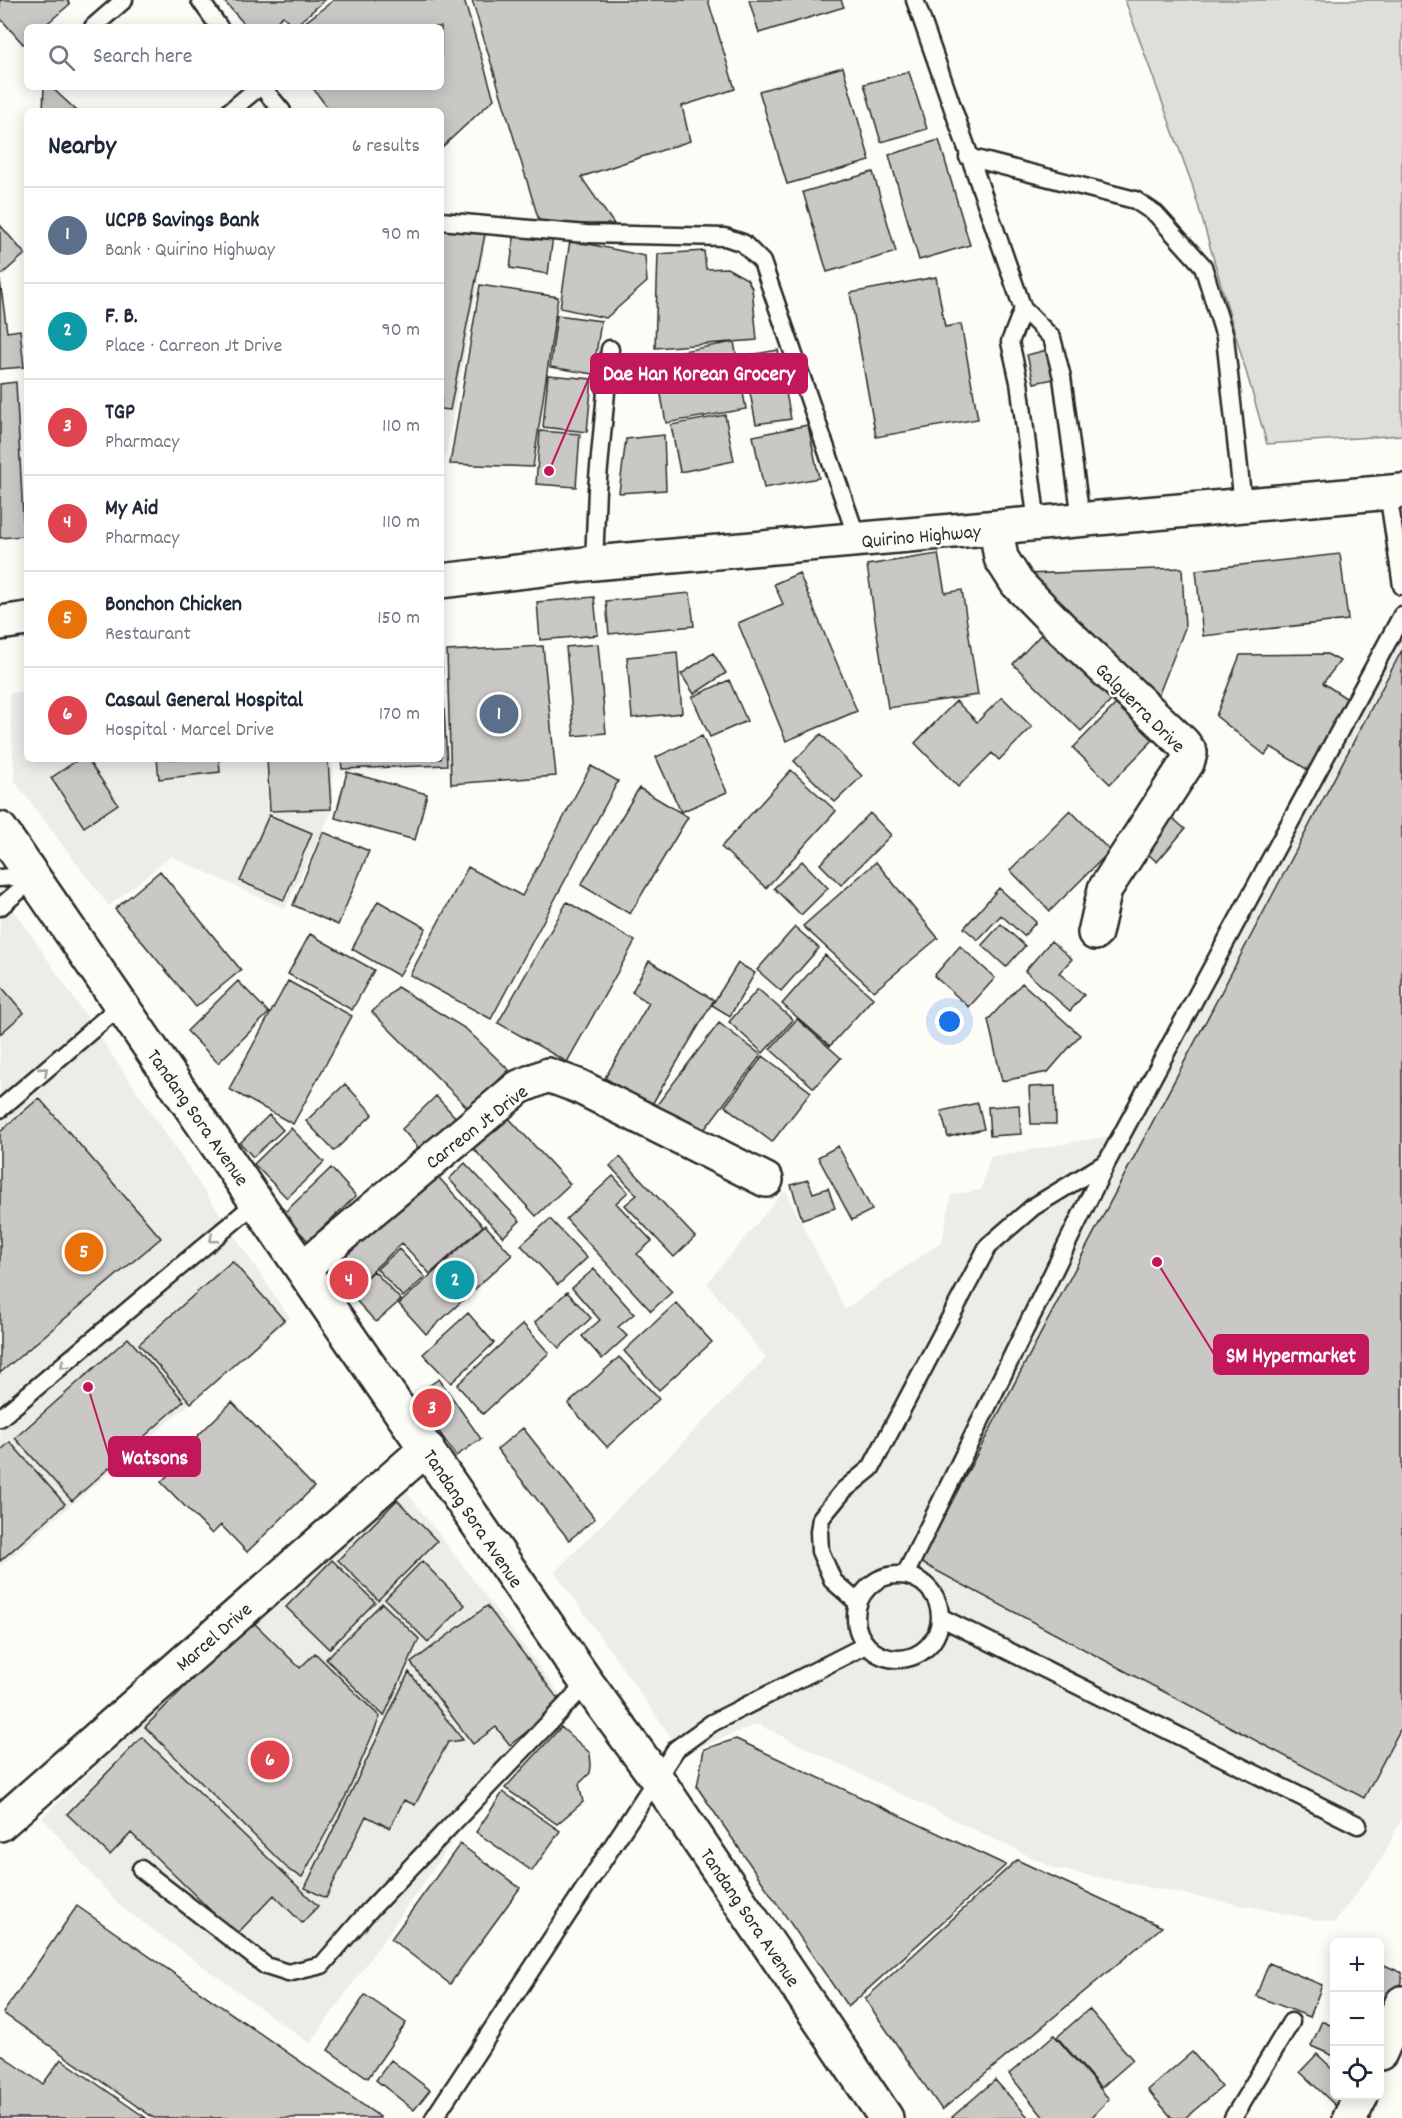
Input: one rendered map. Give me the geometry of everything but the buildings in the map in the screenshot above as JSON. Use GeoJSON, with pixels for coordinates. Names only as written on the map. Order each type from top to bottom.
{"type":"FeatureCollection","features":[{"type":"Feature","properties":{"kind":"main road","name":"Quirino Highway"},"geometry":{"type":"LineString","coordinates":[[444,581],[594,563],[1395,491]]}},
{"type":"Feature","properties":{"kind":"main road","name":"Galguerra Drive"},"geometry":{"type":"LineString","coordinates":[[996,528],[1001,558],[1017,583],[1061,628],[1183,743],[1190,753],[1187,763],[1152,813],[1105,889],[1095,933]]}},
{"type":"Feature","properties":{"kind":"main road","name":"Tandang Sora Avenue"},"geometry":{"type":"LineString","coordinates":[[0,829],[22,877],[121,1005],[258,1201],[587,1683],[657,1779],[886,2118]]}},
{"type":"Feature","properties":{"kind":"main road","name":"Carreon Jt Drive"},"geometry":{"type":"LineString","coordinates":[[303,1269],[519,1087],[548,1075],[578,1086],[766,1180]]}},
{"type":"Feature","properties":{"kind":"main road","name":"Marcel Drive"},"geometry":{"type":"LineString","coordinates":[[0,1824],[427,1448]]}},
{"type":"Feature","properties":{"kind":"main road"},"geometry":{"type":"LineString","coordinates":[[1383,2046],[1402,2003]]}},
{"type":"Feature","properties":{"kind":"main road"},"geometry":{"type":"LineString","coordinates":[[1350,2118],[1358,2100]]}},
{"type":"Feature","properties":{"kind":"lane"},"geometry":{"type":"LineString","coordinates":[[96,24],[124,0]]}},
{"type":"Feature","properties":{"kind":"lane"},"geometry":{"type":"LineString","coordinates":[[200,0],[217,24]]}},
{"type":"Feature","properties":{"kind":"lane"},"geometry":{"type":"LineString","coordinates":[[915,0],[968,158],[1023,309],[1052,338],[1062,377],[1081,519]]}},
{"type":"Feature","properties":{"kind":"lane"},"geometry":{"type":"LineString","coordinates":[[234,108],[256,90]]}},
{"type":"Feature","properties":{"kind":"lane"},"geometry":{"type":"LineString","coordinates":[[263,90],[279,108]]}},
{"type":"Feature","properties":{"kind":"lane"},"geometry":{"type":"LineString","coordinates":[[968,158],[1135,200],[1156,214],[1203,266],[1225,337],[1243,505]]}},
{"type":"Feature","properties":{"kind":"lane"},"geometry":{"type":"LineString","coordinates":[[444,221],[586,234],[725,237],[743,243],[762,262],[858,541]]}},
{"type":"Feature","properties":{"kind":"lane"},"geometry":{"type":"LineString","coordinates":[[1023,309],[1010,342],[1019,382],[1037,524]]}},
{"type":"Feature","properties":{"kind":"lane"},"geometry":{"type":"LineString","coordinates":[[594,563],[597,489],[610,349]]}},
{"type":"Feature","properties":{"kind":"lane"},"geometry":{"type":"LineString","coordinates":[[1395,491],[1402,586]]}},
{"type":"Feature","properties":{"kind":"lane"},"geometry":{"type":"LineString","coordinates":[[904,1575],[1107,1162],[1402,615]]}},
{"type":"Feature","properties":{"kind":"lane"},"geometry":{"type":"LineString","coordinates":[[0,907],[22,877]]}},
{"type":"Feature","properties":{"kind":"lane"},"geometry":{"type":"LineString","coordinates":[[0,1109],[121,1005]]}},
{"type":"Feature","properties":{"kind":"lane"},"geometry":{"type":"LineString","coordinates":[[858,1603],[833,1581],[820,1551],[820,1518],[843,1490],[871,1468],[988,1246],[1034,1207],[1107,1162]]}},
{"type":"Feature","properties":{"kind":"lane"},"geometry":{"type":"LineString","coordinates":[[0,1418],[258,1201]]}},
{"type":"Feature","properties":{"kind":"lane"},"geometry":{"type":"LineString","coordinates":[[890,1575],[904,1575],[919,1580],[930,1590],[938,1602],[940,1617],[935,1638],[920,1654],[907,1659],[892,1659],[878,1655],[866,1645],[858,1632],[856,1618],[858,1603],[865,1591],[876,1581],[890,1575]]}},
{"type":"Feature","properties":{"kind":"lane"},"geometry":{"type":"LineString","coordinates":[[940,1617],[1358,1825]]}},
{"type":"Feature","properties":{"kind":"lane"},"geometry":{"type":"LineString","coordinates":[[434,2118],[676,1749],[712,1723],[866,1645]]}},
{"type":"Feature","properties":{"kind":"lane"},"geometry":{"type":"LineString","coordinates":[[141,1869],[266,1966],[288,1973],[322,1965],[366,1914],[587,1683]]}},
{"type":"Feature","properties":{"kind":"lane"},"geometry":{"type":"LineString","coordinates":[[1233,2118],[1290,2022]]}},
{"type":"Feature","properties":{"kind":"shaded area"},"geometry":{"type":"Polygon","coordinates":[[[1125,0],[1402,0],[1402,435],[1267,444],[1192,184],[1125,0]]]}},
{"type":"Feature","properties":{"kind":"shaded area"},"geometry":{"type":"Polygon","coordinates":[[[444,224],[489,225],[444,464],[444,224]]]}},
{"type":"Feature","properties":{"kind":"shaded area"},"geometry":{"type":"Polygon","coordinates":[[[1402,607],[1402,1818],[1381,1860],[1334,1923],[1056,1869],[757,1724],[683,1754],[555,1572],[766,1358],[707,1283],[785,1190],[845,1309],[942,1242],[951,1195],[981,1190],[990,1157],[1109,1136],[1402,607]]]}},
{"type":"Feature","properties":{"kind":"shaded area"},"geometry":{"type":"Polygon","coordinates":[[[24,692],[24,762],[333,762],[333,809],[285,909],[171,856],[109,906],[15,782],[9,693],[24,692]]]}},
{"type":"Feature","properties":{"kind":"shaded area"},"geometry":{"type":"Polygon","coordinates":[[[0,889],[290,1318],[0,1566],[0,889]]]}},
{"type":"Feature","properties":{"kind":"shaded area"},"geometry":{"type":"Polygon","coordinates":[[[397,1479],[574,1713],[494,1783],[310,2044],[119,1905],[42,1818],[397,1479]]]}},
{"type":"Feature","properties":{"kind":"place","name":"Dae Han Korean Grocery"},"geometry":{"type":"Point","coordinates":[549,471]}},
{"type":"Feature","properties":{"kind":"place","name":"UCPB Savings Bank"},"geometry":{"type":"Point","coordinates":[499,714]}},
{"type":"Feature","properties":{"kind":"place","name":"Bonchon Chicken"},"geometry":{"type":"Point","coordinates":[84,1252]}},
{"type":"Feature","properties":{"kind":"place","name":"SM Hypermarket"},"geometry":{"type":"Point","coordinates":[1157,1262]}},
{"type":"Feature","properties":{"kind":"place","name":"My Aid"},"geometry":{"type":"Point","coordinates":[349,1280]}},
{"type":"Feature","properties":{"kind":"place","name":"F. B."},"geometry":{"type":"Point","coordinates":[455,1280]}},
{"type":"Feature","properties":{"kind":"place","name":"Watsons"},"geometry":{"type":"Point","coordinates":[88,1387]}},
{"type":"Feature","properties":{"kind":"place","name":"TGP"},"geometry":{"type":"Point","coordinates":[432,1408]}},
{"type":"Feature","properties":{"kind":"place","name":"Casaul General Hospital"},"geometry":{"type":"Point","coordinates":[270,1760]}}]}
